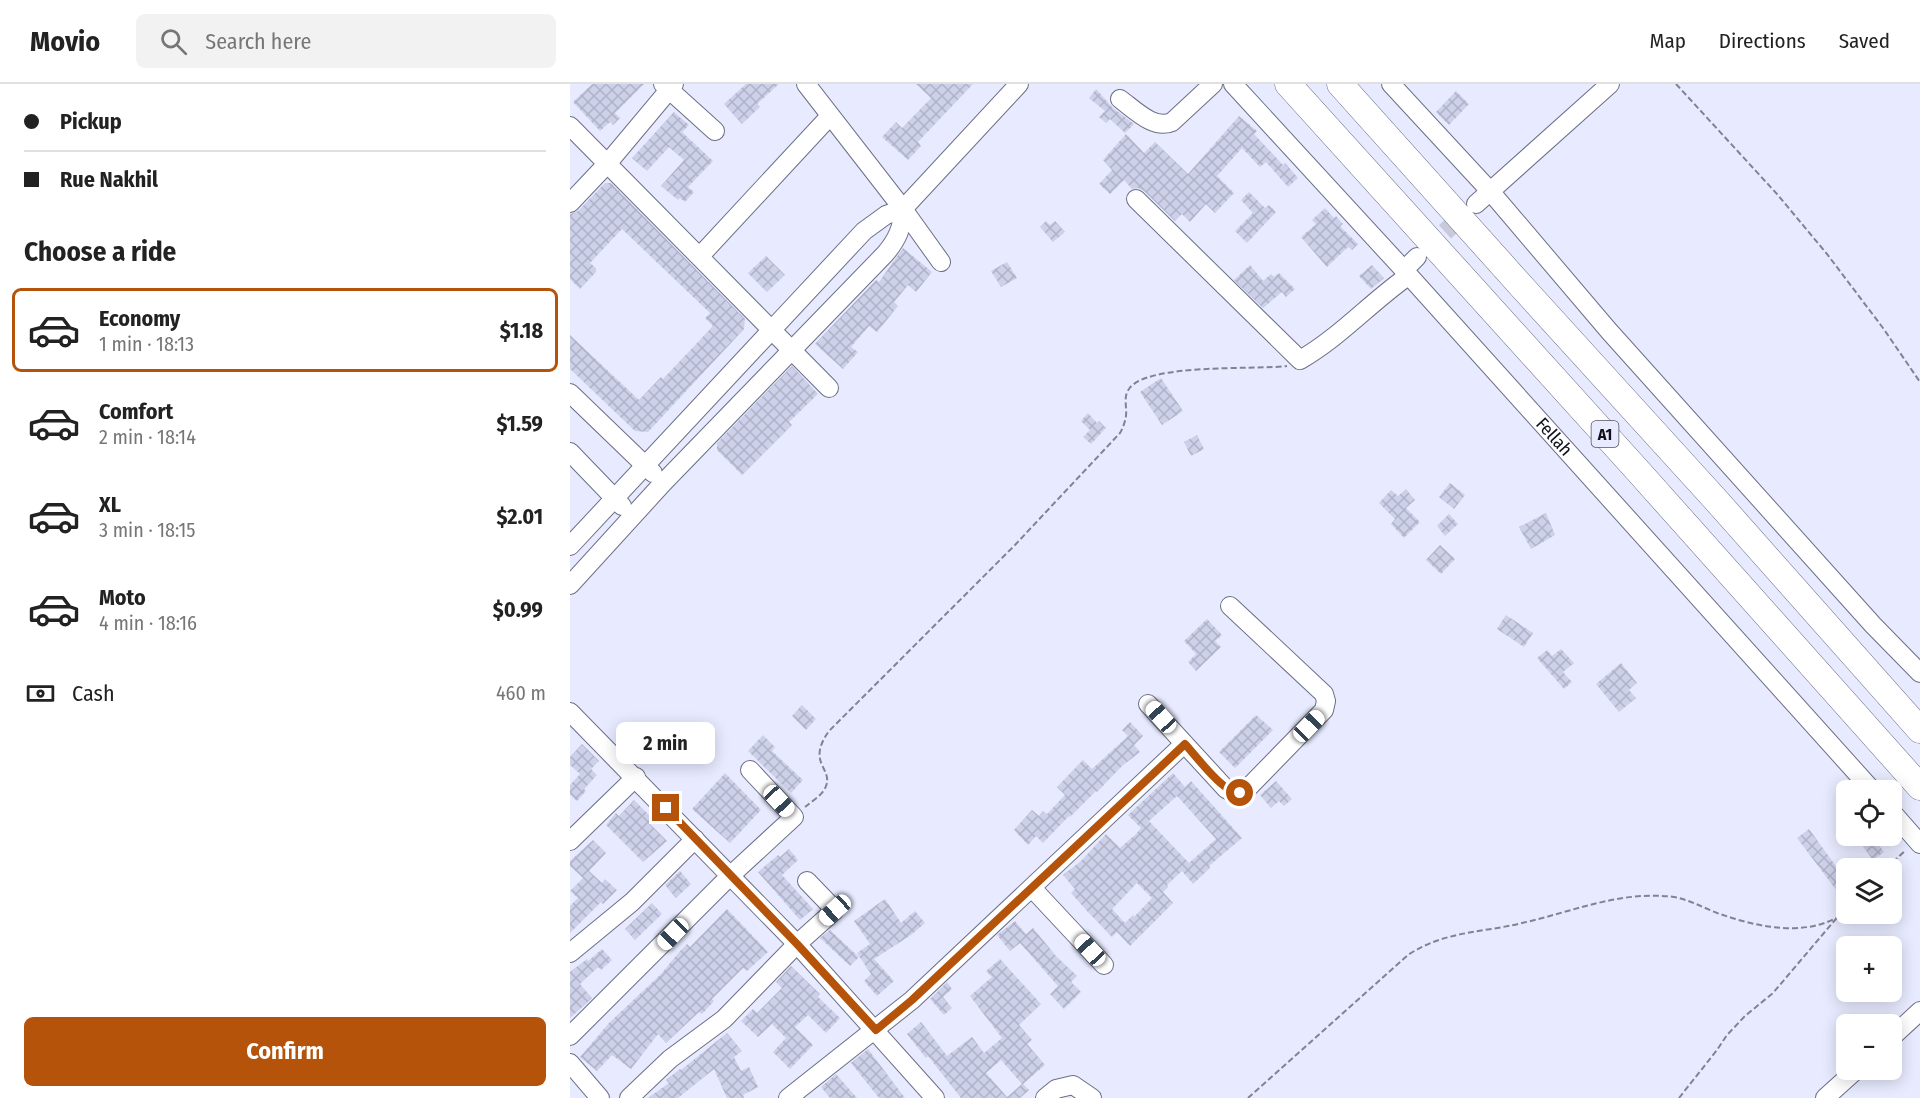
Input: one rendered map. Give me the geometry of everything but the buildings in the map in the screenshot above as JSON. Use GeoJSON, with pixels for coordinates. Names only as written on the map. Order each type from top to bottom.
{"type":"FeatureCollection","features":[{"type":"Feature","properties":{"kind":"highway","name":"A1"},"geometry":{"type":"LineString","coordinates":[[1288,84],[1920,787]]}},
{"type":"Feature","properties":{"kind":"highway","name":"A1"},"geometry":{"type":"LineString","coordinates":[[1340,84],[1920,730]]}},
{"type":"Feature","properties":{"kind":"street"},"geometry":{"type":"LineString","coordinates":[[806,84],[941,262]]}},
{"type":"Feature","properties":{"kind":"street"},"geometry":{"type":"LineString","coordinates":[[570,546],[871,224],[886,214],[903,209],[1019,84]]}},
{"type":"Feature","properties":{"kind":"street"},"geometry":{"type":"LineString","coordinates":[[1120,99],[1155,123],[1167,124],[1213,84]]}},
{"type":"Feature","properties":{"kind":"street","name":"Fellah"},"geometry":{"type":"LineString","coordinates":[[1233,84],[1409,267],[1863,780]]}},
{"type":"Feature","properties":{"kind":"street"},"geometry":{"type":"LineString","coordinates":[[1391,84],[1490,191],[1610,331],[1874,625],[1920,673]]}},
{"type":"Feature","properties":{"kind":"street"},"geometry":{"type":"LineString","coordinates":[[1476,204],[1610,84]]}},
{"type":"Feature","properties":{"kind":"street"},"geometry":{"type":"LineString","coordinates":[[570,203],[607,164],[669,86],[715,130]]}},
{"type":"Feature","properties":{"kind":"street"},"geometry":{"type":"LineString","coordinates":[[700,256],[830,116]]}},
{"type":"Feature","properties":{"kind":"street"},"geometry":{"type":"LineString","coordinates":[[570,126],[829,388]]}},
{"type":"Feature","properties":{"kind":"street"},"geometry":{"type":"LineString","coordinates":[[1136,199],[1300,360],[1327,342],[1378,298],[1409,267]]}},
{"type":"Feature","properties":{"kind":"street"},"geometry":{"type":"LineString","coordinates":[[570,585],[663,483],[892,246],[901,229],[903,209]]}},
{"type":"Feature","properties":{"kind":"street"},"geometry":{"type":"LineString","coordinates":[[570,393],[663,483]]}},
{"type":"Feature","properties":{"kind":"street"},"geometry":{"type":"LineString","coordinates":[[570,452],[632,516]]}},
{"type":"Feature","properties":{"kind":"street"},"geometry":{"type":"LineString","coordinates":[[1149,704],[1226,789],[1235,794],[1246,790],[1324,710],[1326,706],[1324,694],[1230,606]]}},
{"type":"Feature","properties":{"kind":"street"},"geometry":{"type":"LineString","coordinates":[[570,712],[797,944],[935,1098]]}},
{"type":"Feature","properties":{"kind":"street"},"geometry":{"type":"LineString","coordinates":[[800,1095],[912,1000],[1185,744]]}},
{"type":"Feature","properties":{"kind":"street"},"geometry":{"type":"LineString","coordinates":[[570,1036],[730,875],[794,817],[750,770]]}},
{"type":"Feature","properties":{"kind":"street"},"geometry":{"type":"LineString","coordinates":[[570,841],[636,777]]}},
{"type":"Feature","properties":{"kind":"street"},"geometry":{"type":"LineString","coordinates":[[1902,824],[1918,842]]}},
{"type":"Feature","properties":{"kind":"street"},"geometry":{"type":"LineString","coordinates":[[570,953],[632,902],[695,839]]}},
{"type":"Feature","properties":{"kind":"street"},"geometry":{"type":"LineString","coordinates":[[629,1098],[670,1059],[724,1019],[797,944],[839,914],[807,881]]}},
{"type":"Feature","properties":{"kind":"street"},"geometry":{"type":"LineString","coordinates":[[1032,888],[1104,965]]}},
{"type":"Feature","properties":{"kind":"street"},"geometry":{"type":"LineString","coordinates":[[1902,1028],[1920,1011]]}},
{"type":"Feature","properties":{"kind":"street"},"geometry":{"type":"LineString","coordinates":[[570,1064],[600,1098]]}},
{"type":"Feature","properties":{"kind":"street"},"geometry":{"type":"LineString","coordinates":[[1825,1098],[1845,1080]]}},
{"type":"Feature","properties":{"kind":"street"},"geometry":{"type":"LineString","coordinates":[[1045,1098],[1056,1089],[1073,1085],[1092,1098]]}},
{"type":"Feature","properties":{"kind":"path"},"geometry":{"type":"LineString","coordinates":[[1676,84],[1777,194],[1827,254],[1920,382]]}},
{"type":"Feature","properties":{"kind":"path"},"geometry":{"type":"LineString","coordinates":[[794,817],[826,788],[819,748],[829,731],[1015,545],[1120,433],[1126,418],[1125,397],[1132,385],[1171,372],[1283,366],[1300,360]]}},
{"type":"Feature","properties":{"kind":"path"},"geometry":{"type":"LineString","coordinates":[[1898,858],[1918,842]]}},
{"type":"Feature","properties":{"kind":"path"},"geometry":{"type":"LineString","coordinates":[[1248,1098],[1408,955],[1421,946],[1449,935],[1521,924],[1604,900],[1638,896],[1663,896],[1686,900],[1730,917],[1770,927],[1810,927],[1836,918]]}},
{"type":"Feature","properties":{"kind":"path"},"geometry":{"type":"LineString","coordinates":[[1679,1098],[1727,1035],[1745,1016],[1773,993],[1836,918]]}},
{"type":"Feature","properties":{"kind":"tunnel"},"geometry":{"type":"LineString","coordinates":[[1425,250],[1469,210]]}},
{"type":"Feature","properties":{"kind":"route"},"geometry":{"type":"LineString","coordinates":[[666,808],[876,1030],[912,1000],[1185,744],[1226,789],[1235,794],[1240,793]]}}]}
